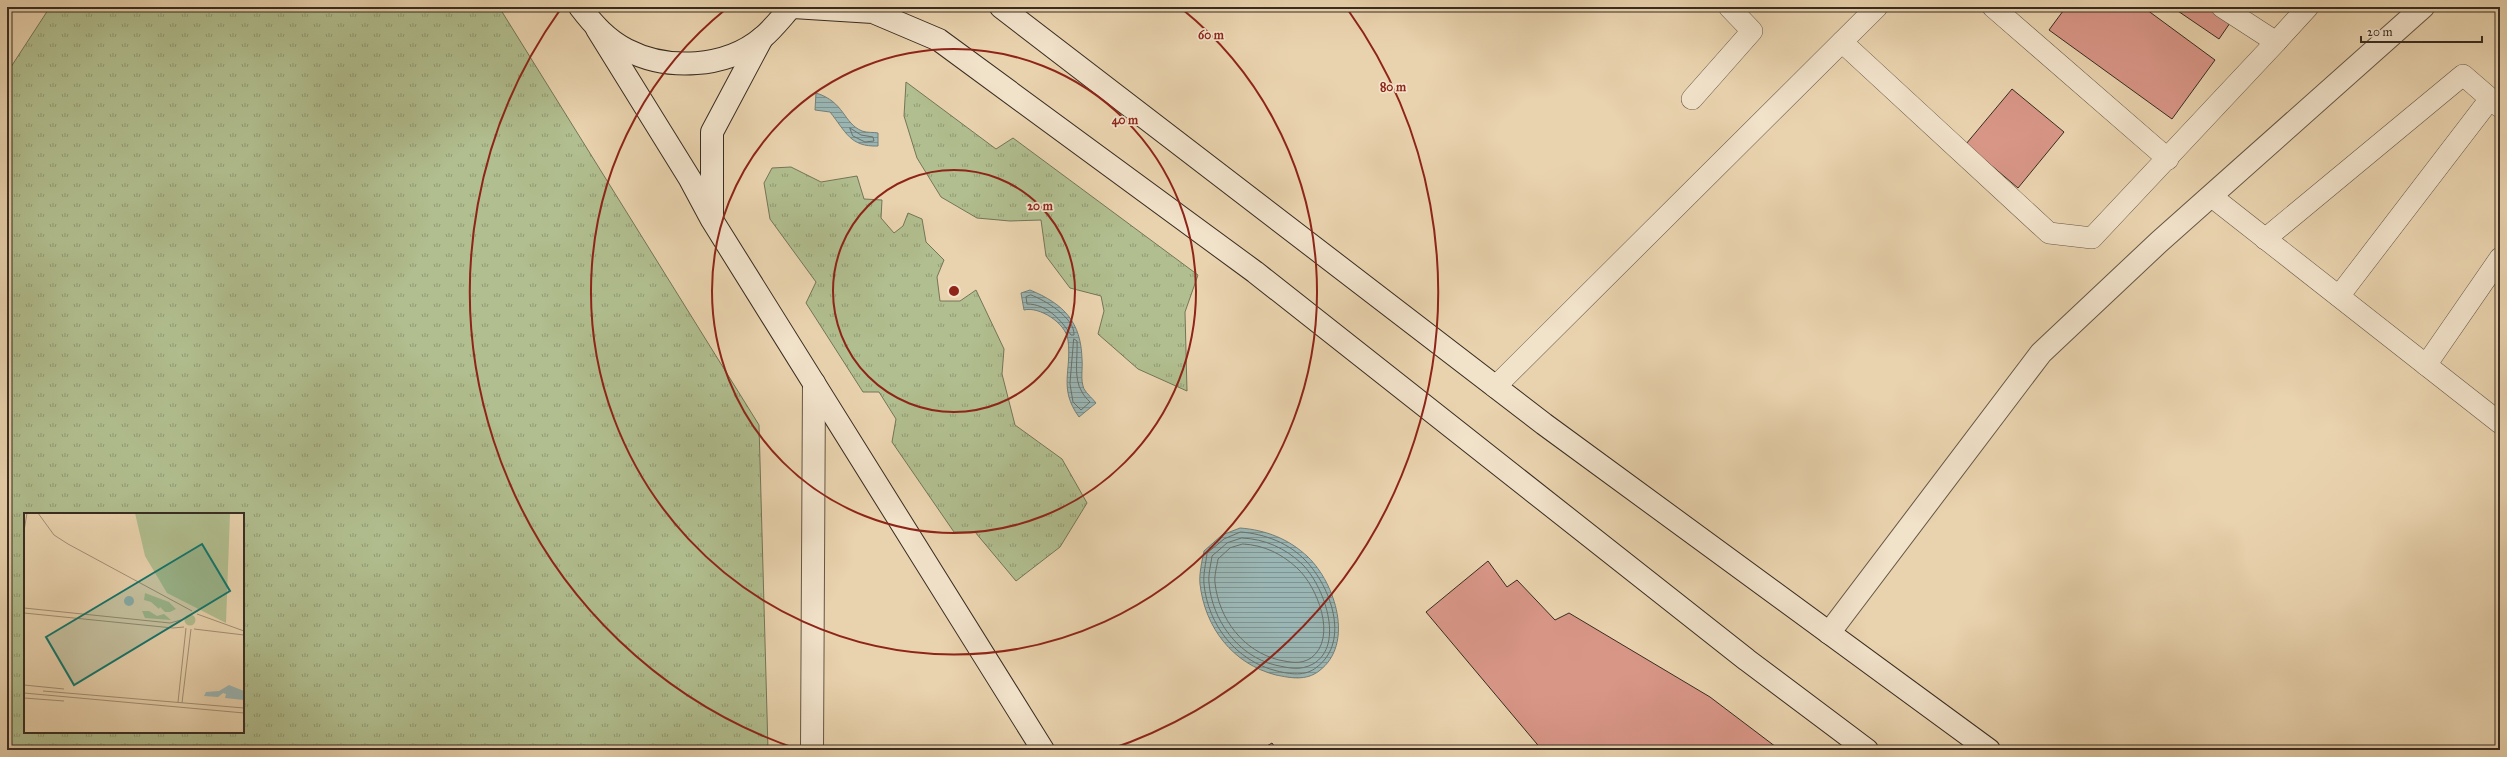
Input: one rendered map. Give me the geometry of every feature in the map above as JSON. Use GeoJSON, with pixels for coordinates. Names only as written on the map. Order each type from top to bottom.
{"type":"FeatureCollection","features":[{"type":"Feature","properties":{"kind":"main road"},"geometry":{"type":"LineString","coordinates":[[580,7],[597,29],[690,179],[712,220],[1042,750]]}},
{"type":"Feature","properties":{"kind":"main road"},"geometry":{"type":"LineString","coordinates":[[712,220],[712,132],[762,38],[792,7],[872,12],[939,40],[1255,272],[1747,660],[1867,750]]}},
{"type":"Feature","properties":{"kind":"main road"},"geometry":{"type":"LineString","coordinates":[[1001,7],[1495,386],[1989,750]]}},
{"type":"Feature","properties":{"kind":"main road"},"geometry":{"type":"LineString","coordinates":[[1829,633],[2041,353],[2211,196],[2423,7]]}},
{"type":"Feature","properties":{"kind":"main road"},"geometry":{"type":"LineString","coordinates":[[597,29],[626,50],[660,62],[696,64],[730,56],[762,38]]}},
{"type":"Feature","properties":{"kind":"main road"},"geometry":{"type":"LineString","coordinates":[[812,750],[814,383]]}},
{"type":"Feature","properties":{"kind":"lane"},"geometry":{"type":"LineString","coordinates":[[1692,99],[1752,31],[1729,7]]}},
{"type":"Feature","properties":{"kind":"lane"},"geometry":{"type":"LineString","coordinates":[[1495,386],[1877,7]]}},
{"type":"Feature","properties":{"kind":"lane"},"geometry":{"type":"LineString","coordinates":[[1993,7],[2168,159]]}},
{"type":"Feature","properties":{"kind":"lane"},"geometry":{"type":"LineString","coordinates":[[2222,7],[2276,42]]}},
{"type":"Feature","properties":{"kind":"lane"},"geometry":{"type":"LineString","coordinates":[[1842,42],[2049,234],[2092,238],[2168,159],[2308,7]]}},
{"type":"Feature","properties":{"kind":"lane"},"geometry":{"type":"LineString","coordinates":[[2266,239],[2463,75],[2495,103],[2339,296]]}},
{"type":"Feature","properties":{"kind":"lane"},"geometry":{"type":"LineString","coordinates":[[2211,196],[2500,423]]}},
{"type":"Feature","properties":{"kind":"lane"},"geometry":{"type":"LineString","coordinates":[[2426,365],[2500,258]]}},
{"type":"Feature","properties":{"kind":"green space"},"geometry":{"type":"Polygon","coordinates":[[[50,7],[499,7],[759,425],[768,750],[7,750],[7,73],[50,7]]]}},
{"type":"Feature","properties":{"kind":"green space"},"geometry":{"type":"Polygon","coordinates":[[[906,82],[996,149],[1013,138],[1198,275],[1185,312],[1187,391],[1138,369],[1098,334],[1104,311],[1101,296],[1070,288],[1046,256],[1041,220],[1010,221],[977,218],[941,197],[917,158],[904,116],[906,82]]]}},
{"type":"Feature","properties":{"kind":"green space"},"geometry":{"type":"Polygon","coordinates":[[[791,167],[821,182],[857,176],[864,199],[882,200],[881,218],[894,233],[903,226],[908,213],[922,219],[926,242],[944,260],[937,277],[940,301],[960,301],[976,290],[1004,349],[1002,374],[1015,425],[1062,459],[1087,503],[1060,547],[1016,581],[975,532],[954,532],[892,442],[896,419],[879,392],[863,392],[806,303],[816,282],[770,219],[764,183],[772,168],[791,167]]]}},
{"type":"Feature","properties":{"kind":"water"},"geometry":{"type":"Polygon","coordinates":[[[816,93],[833,102],[851,123],[862,131],[878,133],[878,146],[869,146],[855,141],[845,132],[830,112],[815,110],[816,93]]]}},
{"type":"Feature","properties":{"kind":"water"},"geometry":{"type":"Polygon","coordinates":[[[1030,290],[1042,295],[1061,308],[1074,325],[1078,335],[1081,346],[1082,378],[1084,389],[1096,403],[1079,417],[1073,407],[1067,388],[1069,351],[1066,334],[1057,322],[1044,313],[1030,309],[1024,310],[1021,293],[1030,290]]]}},
{"type":"Feature","properties":{"kind":"water"},"geometry":{"type":"Polygon","coordinates":[[[1240,528],[1268,533],[1293,545],[1308,557],[1318,568],[1326,582],[1333,597],[1337,614],[1338,630],[1336,645],[1330,659],[1319,671],[1314,674],[1293,678],[1276,675],[1261,670],[1234,653],[1215,629],[1203,600],[1200,584],[1200,572],[1204,551],[1222,535],[1240,528]]]}},
{"type":"Feature","properties":{"kind":"building"},"geometry":{"type":"Polygon","coordinates":[[[2066,7],[2143,7],[2215,60],[2172,119],[2049,30],[2066,7]]]}},
{"type":"Feature","properties":{"kind":"building"},"geometry":{"type":"Polygon","coordinates":[[[2172,7],[2241,7],[2219,39],[2172,7]]]}},
{"type":"Feature","properties":{"kind":"building"},"geometry":{"type":"Polygon","coordinates":[[[2012,89],[2064,132],[2018,188],[1966,144],[2012,89]]]}},
{"type":"Feature","properties":{"kind":"building"},"geometry":{"type":"Polygon","coordinates":[[[1488,561],[1507,587],[1517,580],[1555,620],[1569,613],[1710,697],[1780,750],[1542,750],[1426,612],[1488,561]]]}},
{"type":"Feature","properties":{"kind":"building"},"geometry":{"type":"Polygon","coordinates":[[[1272,743],[1277,750],[1260,750],[1272,743]]]}}]}
